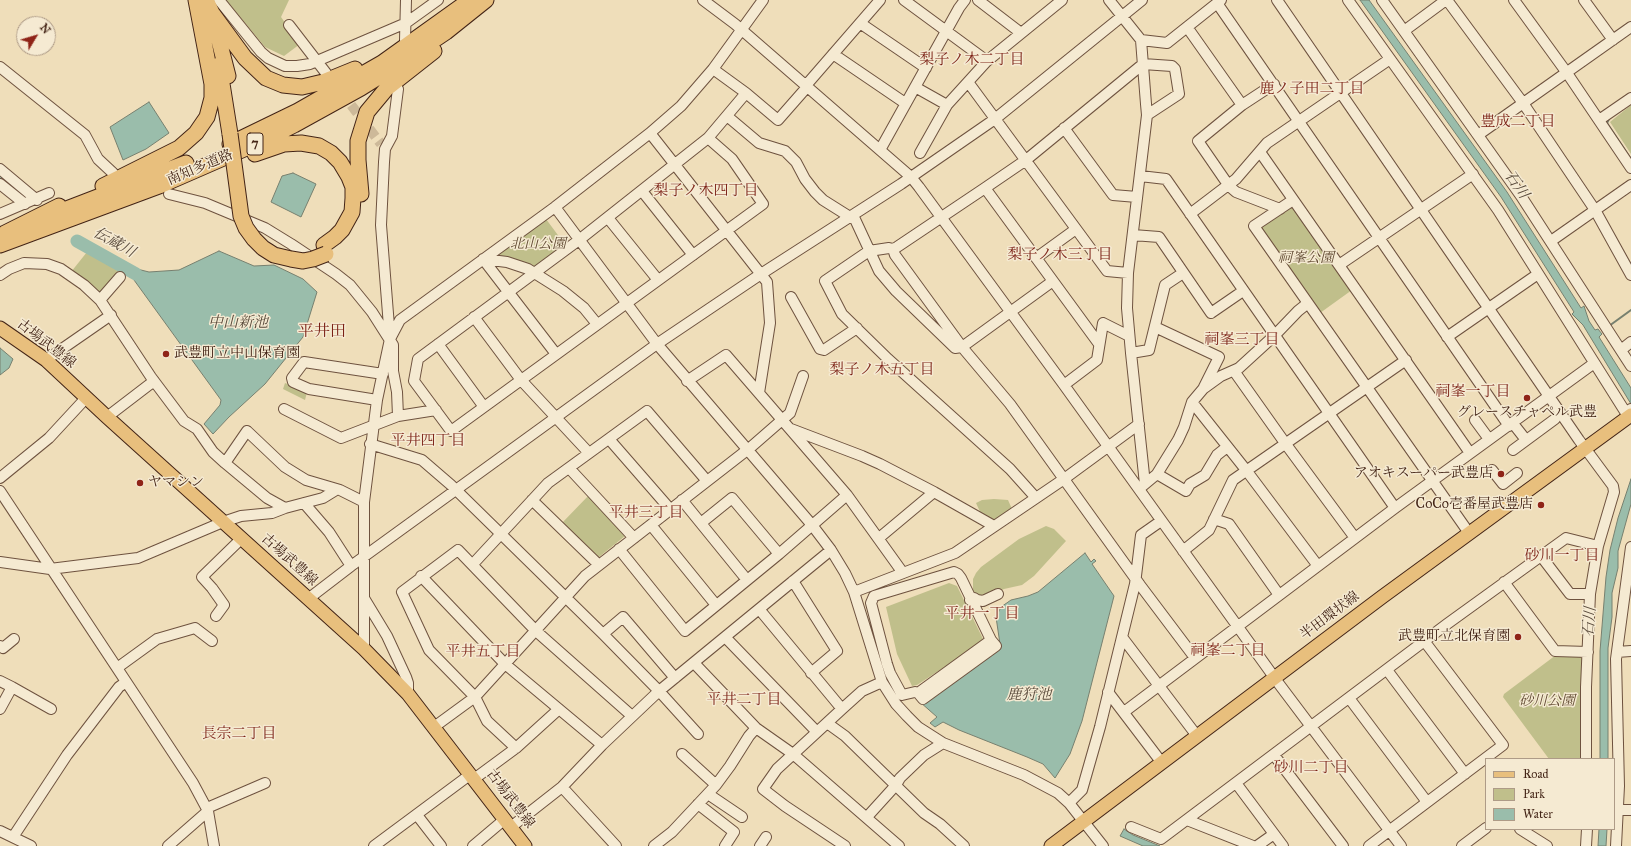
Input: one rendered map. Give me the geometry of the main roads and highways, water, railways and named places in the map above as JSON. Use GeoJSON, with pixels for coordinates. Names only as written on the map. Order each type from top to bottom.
{"type":"FeatureCollection","features":[{"type":"Feature","properties":{"kind":"highway"},"geometry":{"type":"LineString","coordinates":[[196,0],[214,42],[246,200],[253,222],[259,232],[270,242],[282,248],[302,252],[316,249],[325,250],[336,248],[345,240],[351,230],[360,208],[361,196],[358,141],[367,112],[388,88],[454,34],[488,0]]}},
{"type":"Feature","properties":{"kind":"highway"},"geometry":{"type":"LineString","coordinates":[[2,237],[172,152],[196,133],[209,111],[213,91],[211,71],[200,26],[196,0]]}},
{"type":"Feature","properties":{"kind":"highway"},"geometry":{"type":"LineString","coordinates":[[212,4],[245,58],[260,73],[266,78],[283,85],[302,87],[337,78],[362,65],[396,46],[461,0]]}},
{"type":"Feature","properties":{"kind":"highway","name":"南知多道路"},"geometry":{"type":"LineString","coordinates":[[2,237],[216,151],[298,111],[382,63],[470,0]]}},
{"type":"Feature","properties":{"kind":"highway","name":"南知多道路"},"geometry":{"type":"LineString","coordinates":[[2,237],[83,214],[159,186],[260,142],[361,88],[446,32],[488,0]]}},
{"type":"Feature","properties":{"kind":"highway"},"geometry":{"type":"LineString","coordinates":[[212,4],[227,67],[233,133]]}},
{"type":"Feature","properties":{"kind":"highway"},"geometry":{"type":"LineString","coordinates":[[83,214],[113,208],[275,147],[294,143],[307,143],[319,146],[336,157],[346,170],[353,187],[354,198],[352,212],[347,223],[325,250]]}},
{"type":"Feature","properties":{"kind":"main road","name":"古場武豊線"},"geometry":{"type":"LineString","coordinates":[[0,328],[46,360],[241,539],[364,649],[408,694],[525,846]]}},
{"type":"Feature","properties":{"kind":"main road","name":"半田環状線"},"geometry":{"type":"LineString","coordinates":[[1051,846],[1086,824],[1588,452],[1629,416]]}},
{"type":"Feature","properties":{"kind":"main road","name":"半田環状線"},"geometry":{"type":"LineString","coordinates":[[1065,846],[1086,824],[1197,736],[1277,681],[1469,533],[1588,452]]}},
{"type":"Feature","properties":{"kind":"water"},"geometry":{"type":"Polygon","coordinates":[[[1360,0],[1369,0],[1507,192],[1581,308],[1584,306],[1589,321],[1595,330],[1598,329],[1602,334],[1599,337],[1631,388],[1631,404],[1583,325],[1572,314],[1574,312],[1501,197],[1360,0]]]}},
{"type":"Feature","properties":{"kind":"water"},"geometry":{"type":"Polygon","coordinates":[[[149,102],[169,133],[146,149],[123,160],[110,127],[149,102]]]}},
{"type":"Feature","properties":{"kind":"water"},"geometry":{"type":"Polygon","coordinates":[[[293,173],[316,184],[301,217],[271,202],[282,176],[293,173]]]}},
{"type":"Feature","properties":{"kind":"water","name":"中山新池"},"geometry":{"type":"Polygon","coordinates":[[[219,251],[254,266],[274,265],[303,279],[317,292],[303,337],[265,384],[213,434],[204,424],[220,405],[221,400],[134,280],[137,269],[149,272],[179,270],[219,251]]]}},
{"type":"Feature","properties":{"kind":"water"},"geometry":{"type":"Polygon","coordinates":[[[0,348],[13,359],[9,368],[0,375],[0,348]]]}},
{"type":"Feature","properties":{"kind":"water"},"geometry":{"type":"Polygon","coordinates":[[[1631,479],[1631,504],[1618,551],[1618,568],[1612,593],[1612,617],[1608,648],[1608,758],[1600,758],[1600,651],[1606,577],[1610,550],[1618,518],[1631,479]]]}},
{"type":"Feature","properties":{"kind":"water","name":"鹿狩池"},"geometry":{"type":"Polygon","coordinates":[[[1085,553],[1091,562],[1094,559],[1096,561],[1092,564],[1114,596],[1082,721],[1070,754],[1055,778],[1043,764],[943,722],[935,727],[930,723],[937,717],[920,702],[1000,644],[996,617],[1001,607],[1011,600],[1038,592],[1085,553]]]}},
{"type":"Feature","properties":{"kind":"water"},"geometry":{"type":"Polygon","coordinates":[[[1124,829],[1133,835],[1160,846],[1143,846],[1120,836],[1124,829]]]}},
{"type":"Feature","properties":{"kind":"water"},"geometry":{"type":"Polygon","coordinates":[[[1599,830],[1607,830],[1606,846],[1598,846],[1599,830]]]}},
{"type":"Feature","properties":{"kind":"waterway"},"geometry":{"type":"LineString","coordinates":[[1609,119],[1607,123],[1631,159]]}},
{"type":"Feature","properties":{"kind":"waterway","name":"伝蔵川"},"geometry":{"type":"LineString","coordinates":[[0,176],[21,192]]}},
{"type":"Feature","properties":{"kind":"waterway","name":"伝蔵川"},"geometry":{"type":"LineString","coordinates":[[77,241],[136,274]]}},
{"type":"Feature","properties":{"kind":"waterway"},"geometry":{"type":"LineString","coordinates":[[1609,326],[1631,310]]}},
{"type":"Feature","properties":{"kind":"tunnel"},"geometry":{"type":"LineString","coordinates":[[342,93],[381,144]]}},
{"type":"Feature","properties":{"kind":"place","name":"武豊町立中山保育園"},"geometry":{"type":"Point","coordinates":[166,354]}},
{"type":"Feature","properties":{"kind":"place","name":"グレースチャペル武豊"},"geometry":{"type":"Point","coordinates":[1527,398]}},
{"type":"Feature","properties":{"kind":"place","name":"アオキスーパー武豊店"},"geometry":{"type":"Point","coordinates":[1501,474]}},
{"type":"Feature","properties":{"kind":"place","name":"ヤマシン"},"geometry":{"type":"Point","coordinates":[140,483]}},
{"type":"Feature","properties":{"kind":"place","name":"CoCo壱番屋武豊店"},"geometry":{"type":"Point","coordinates":[1541,505]}},
{"type":"Feature","properties":{"kind":"place","name":"武豊町立北保育園"},"geometry":{"type":"Point","coordinates":[1518,637]}},
{"type":"Feature","properties":{"kind":"district","name":"梨子ノ木二丁目"},"geometry":{"type":"Point","coordinates":[972,60]}},
{"type":"Feature","properties":{"kind":"district","name":"鹿ノ子田二丁目"},"geometry":{"type":"Point","coordinates":[1312,89]}},
{"type":"Feature","properties":{"kind":"district","name":"豊成二丁目"},"geometry":{"type":"Point","coordinates":[1518,122]}},
{"type":"Feature","properties":{"kind":"district","name":"梨子ノ木四丁目"},"geometry":{"type":"Point","coordinates":[706,191]}},
{"type":"Feature","properties":{"kind":"district","name":"梨子ノ木三丁目"},"geometry":{"type":"Point","coordinates":[1060,255]}},
{"type":"Feature","properties":{"kind":"district","name":"平井田"},"geometry":{"type":"Point","coordinates":[322,332]}},
{"type":"Feature","properties":{"kind":"district","name":"祠峯三丁目"},"geometry":{"type":"Point","coordinates":[1242,340]}},
{"type":"Feature","properties":{"kind":"district","name":"梨子ノ木五丁目"},"geometry":{"type":"Point","coordinates":[882,370]}},
{"type":"Feature","properties":{"kind":"district","name":"祠峯一丁目"},"geometry":{"type":"Point","coordinates":[1473,392]}},
{"type":"Feature","properties":{"kind":"district","name":"平井四丁目"},"geometry":{"type":"Point","coordinates":[428,441]}},
{"type":"Feature","properties":{"kind":"district","name":"平井三丁目"},"geometry":{"type":"Point","coordinates":[646,513]}},
{"type":"Feature","properties":{"kind":"district","name":"砂川一丁目"},"geometry":{"type":"Point","coordinates":[1562,556]}},
{"type":"Feature","properties":{"kind":"district","name":"平井一丁目"},"geometry":{"type":"Point","coordinates":[982,614]}},
{"type":"Feature","properties":{"kind":"district","name":"祠峯二丁目"},"geometry":{"type":"Point","coordinates":[1228,651]}},
{"type":"Feature","properties":{"kind":"district","name":"平井五丁目"},"geometry":{"type":"Point","coordinates":[483,652]}},
{"type":"Feature","properties":{"kind":"district","name":"平井二丁目"},"geometry":{"type":"Point","coordinates":[744,700]}},
{"type":"Feature","properties":{"kind":"district","name":"長宗二丁目"},"geometry":{"type":"Point","coordinates":[239,734]}},
{"type":"Feature","properties":{"kind":"district","name":"砂川二丁目"},"geometry":{"type":"Point","coordinates":[1311,768]}},
{"type":"Feature","properties":{"kind":"water label","name":"石川"},"geometry":{"type":"Point","coordinates":[1516,185]}},
{"type":"Feature","properties":{"kind":"water label","name":"石川"},"geometry":{"type":"Point","coordinates":[1590,622]}},
{"type":"Feature","properties":{"kind":"park label","name":"北山公園"},"geometry":{"type":"Point","coordinates":[538,245]}},
{"type":"Feature","properties":{"kind":"park label","name":"祠峯公園"},"geometry":{"type":"Point","coordinates":[1306,259]}},
{"type":"Feature","properties":{"kind":"park label","name":"砂川公園"},"geometry":{"type":"Point","coordinates":[1547,702]}}]}
